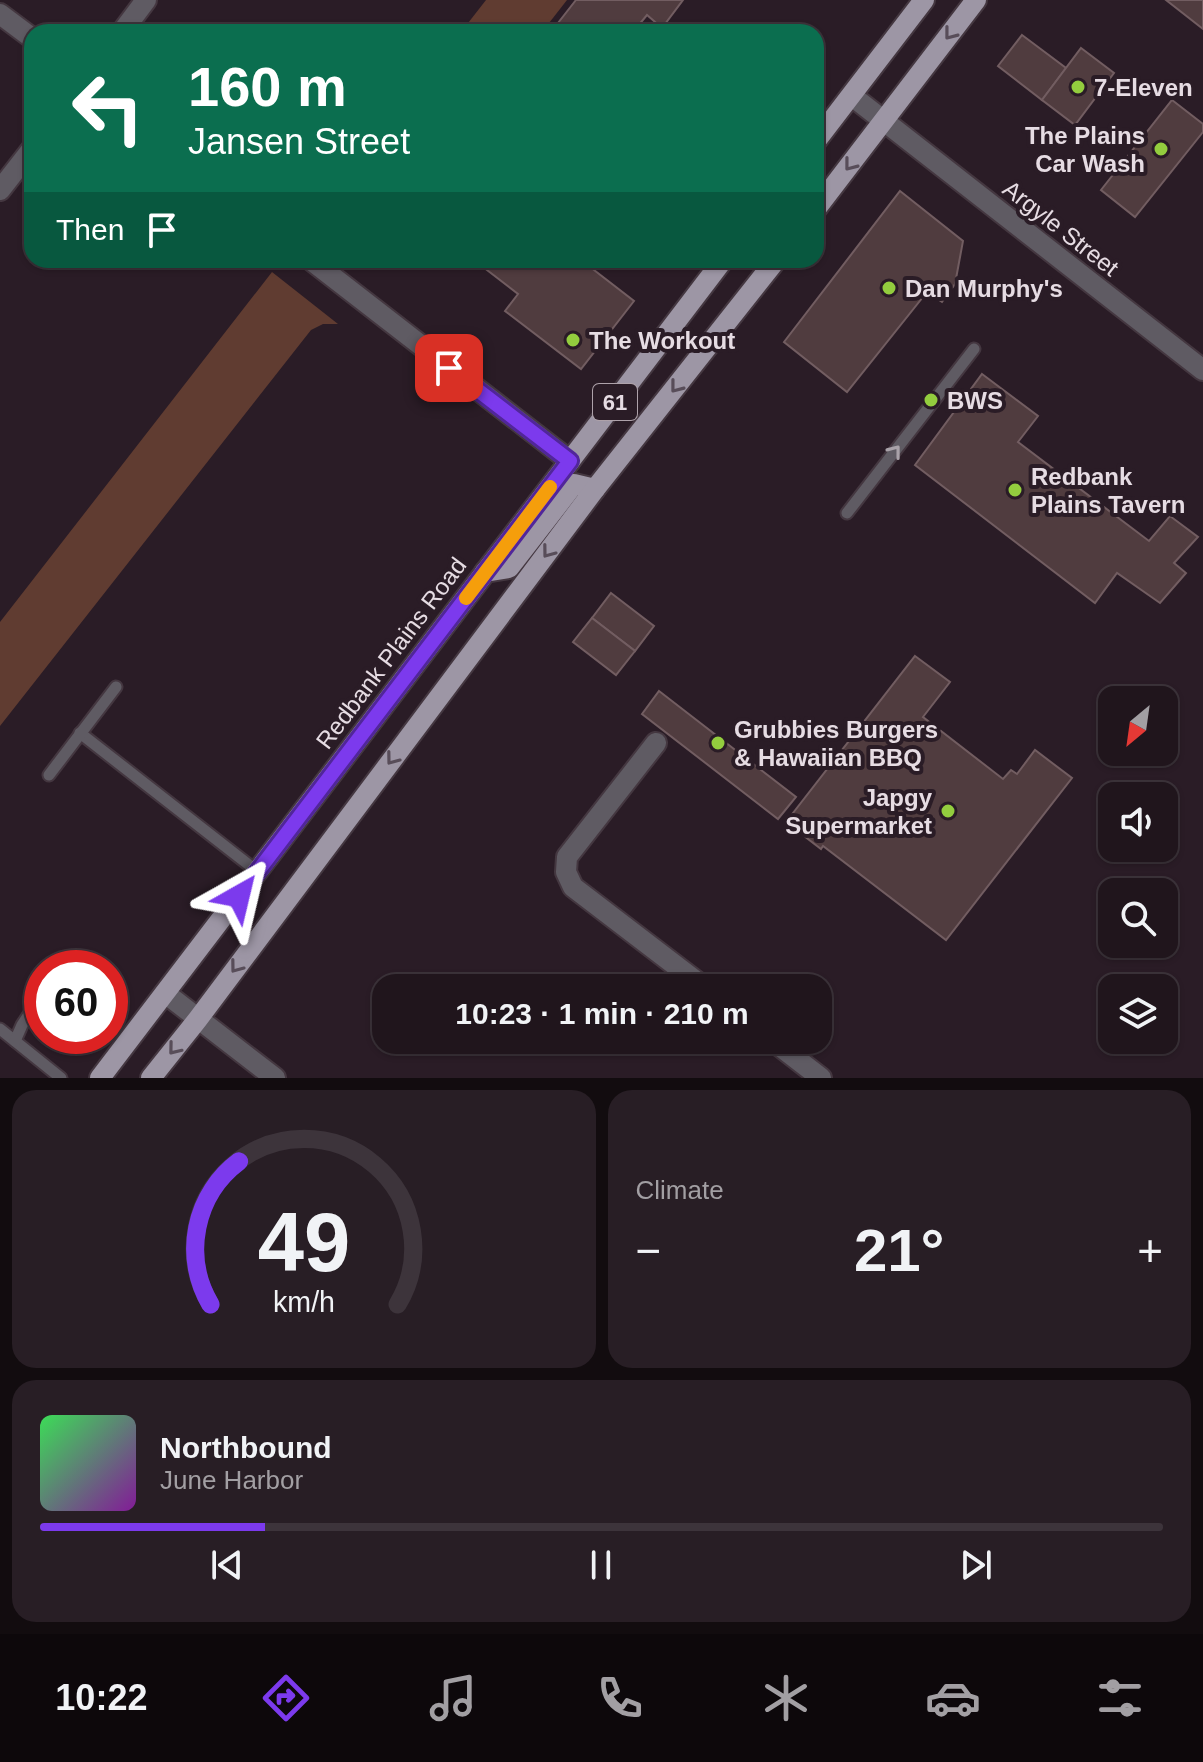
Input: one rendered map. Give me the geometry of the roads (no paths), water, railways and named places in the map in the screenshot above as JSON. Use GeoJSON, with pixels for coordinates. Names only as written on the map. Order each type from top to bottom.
{"type":"FeatureCollection","features":[{"type":"Feature","properties":{"kind":"main road"},"geometry":{"type":"LineString","coordinates":[[824,131],[924,0]]}},
{"type":"Feature","properties":{"kind":"main road"},"geometry":{"type":"LineString","coordinates":[[824,199],[976,0]]}},
{"type":"Feature","properties":{"kind":"main road","name":"Redbank Plains Road"},"geometry":{"type":"LineString","coordinates":[[100,1078],[717,268]]}},
{"type":"Feature","properties":{"kind":"main road","name":"61"},"geometry":{"type":"LineString","coordinates":[[151,1078],[595,489],[770,268]]}},
{"type":"Feature","properties":{"kind":"main road"},"geometry":{"type":"LineString","coordinates":[[485,572],[509,568],[574,484],[595,489]]}},
{"type":"Feature","properties":{"kind":"street"},"geometry":{"type":"LineString","coordinates":[[128,24],[146,0]]}},
{"type":"Feature","properties":{"kind":"street"},"geometry":{"type":"LineString","coordinates":[[0,14],[24,32]]}},
{"type":"Feature","properties":{"kind":"street","name":"Argyle Street"},"geometry":{"type":"LineString","coordinates":[[852,96],[1203,370]]}},
{"type":"Feature","properties":{"kind":"street"},"geometry":{"type":"LineString","coordinates":[[0,190],[24,159]]}},
{"type":"Feature","properties":{"kind":"street"},"geometry":{"type":"LineString","coordinates":[[321,268],[570,461]]}},
{"type":"Feature","properties":{"kind":"street"},"geometry":{"type":"LineString","coordinates":[[656,743],[567,857],[566,872],[573,887],[687,974]]}},
{"type":"Feature","properties":{"kind":"street"},"geometry":{"type":"LineString","coordinates":[[165,993],[275,1078]]}},
{"type":"Feature","properties":{"kind":"street"},"geometry":{"type":"LineString","coordinates":[[790,1054],[821,1078]]}},
{"type":"Feature","properties":{"kind":"lane"},"geometry":{"type":"LineString","coordinates":[[847,513],[974,349]]}},
{"type":"Feature","properties":{"kind":"lane"},"geometry":{"type":"LineString","coordinates":[[49,775],[116,687]]}},
{"type":"Feature","properties":{"kind":"lane"},"geometry":{"type":"LineString","coordinates":[[80,733],[258,872]]}},
{"type":"Feature","properties":{"kind":"lane"},"geometry":{"type":"LineString","coordinates":[[15,1041],[24,1022]]}},
{"type":"Feature","properties":{"kind":"lane"},"geometry":{"type":"LineString","coordinates":[[0,1029],[61,1078]]}},
{"type":"Feature","properties":{"kind":"place","name":"7-Eleven"},"geometry":{"type":"Point","coordinates":[1078,87]}},
{"type":"Feature","properties":{"kind":"place","name":"The Plains Car Wash"},"geometry":{"type":"Point","coordinates":[1161,149]}},
{"type":"Feature","properties":{"kind":"place","name":"Dan Murphy's"},"geometry":{"type":"Point","coordinates":[889,288]}},
{"type":"Feature","properties":{"kind":"place","name":"The Workout"},"geometry":{"type":"Point","coordinates":[573,340]}},
{"type":"Feature","properties":{"kind":"place","name":"BWS"},"geometry":{"type":"Point","coordinates":[931,400]}},
{"type":"Feature","properties":{"kind":"place","name":"Redbank Plains Tavern"},"geometry":{"type":"Point","coordinates":[1015,490]}},
{"type":"Feature","properties":{"kind":"place","name":"Grubbies Burgers & Hawaiian BBQ"},"geometry":{"type":"Point","coordinates":[718,743]}},
{"type":"Feature","properties":{"kind":"place","name":"Japgy Supermarket"},"geometry":{"type":"Point","coordinates":[948,811]}}]}
